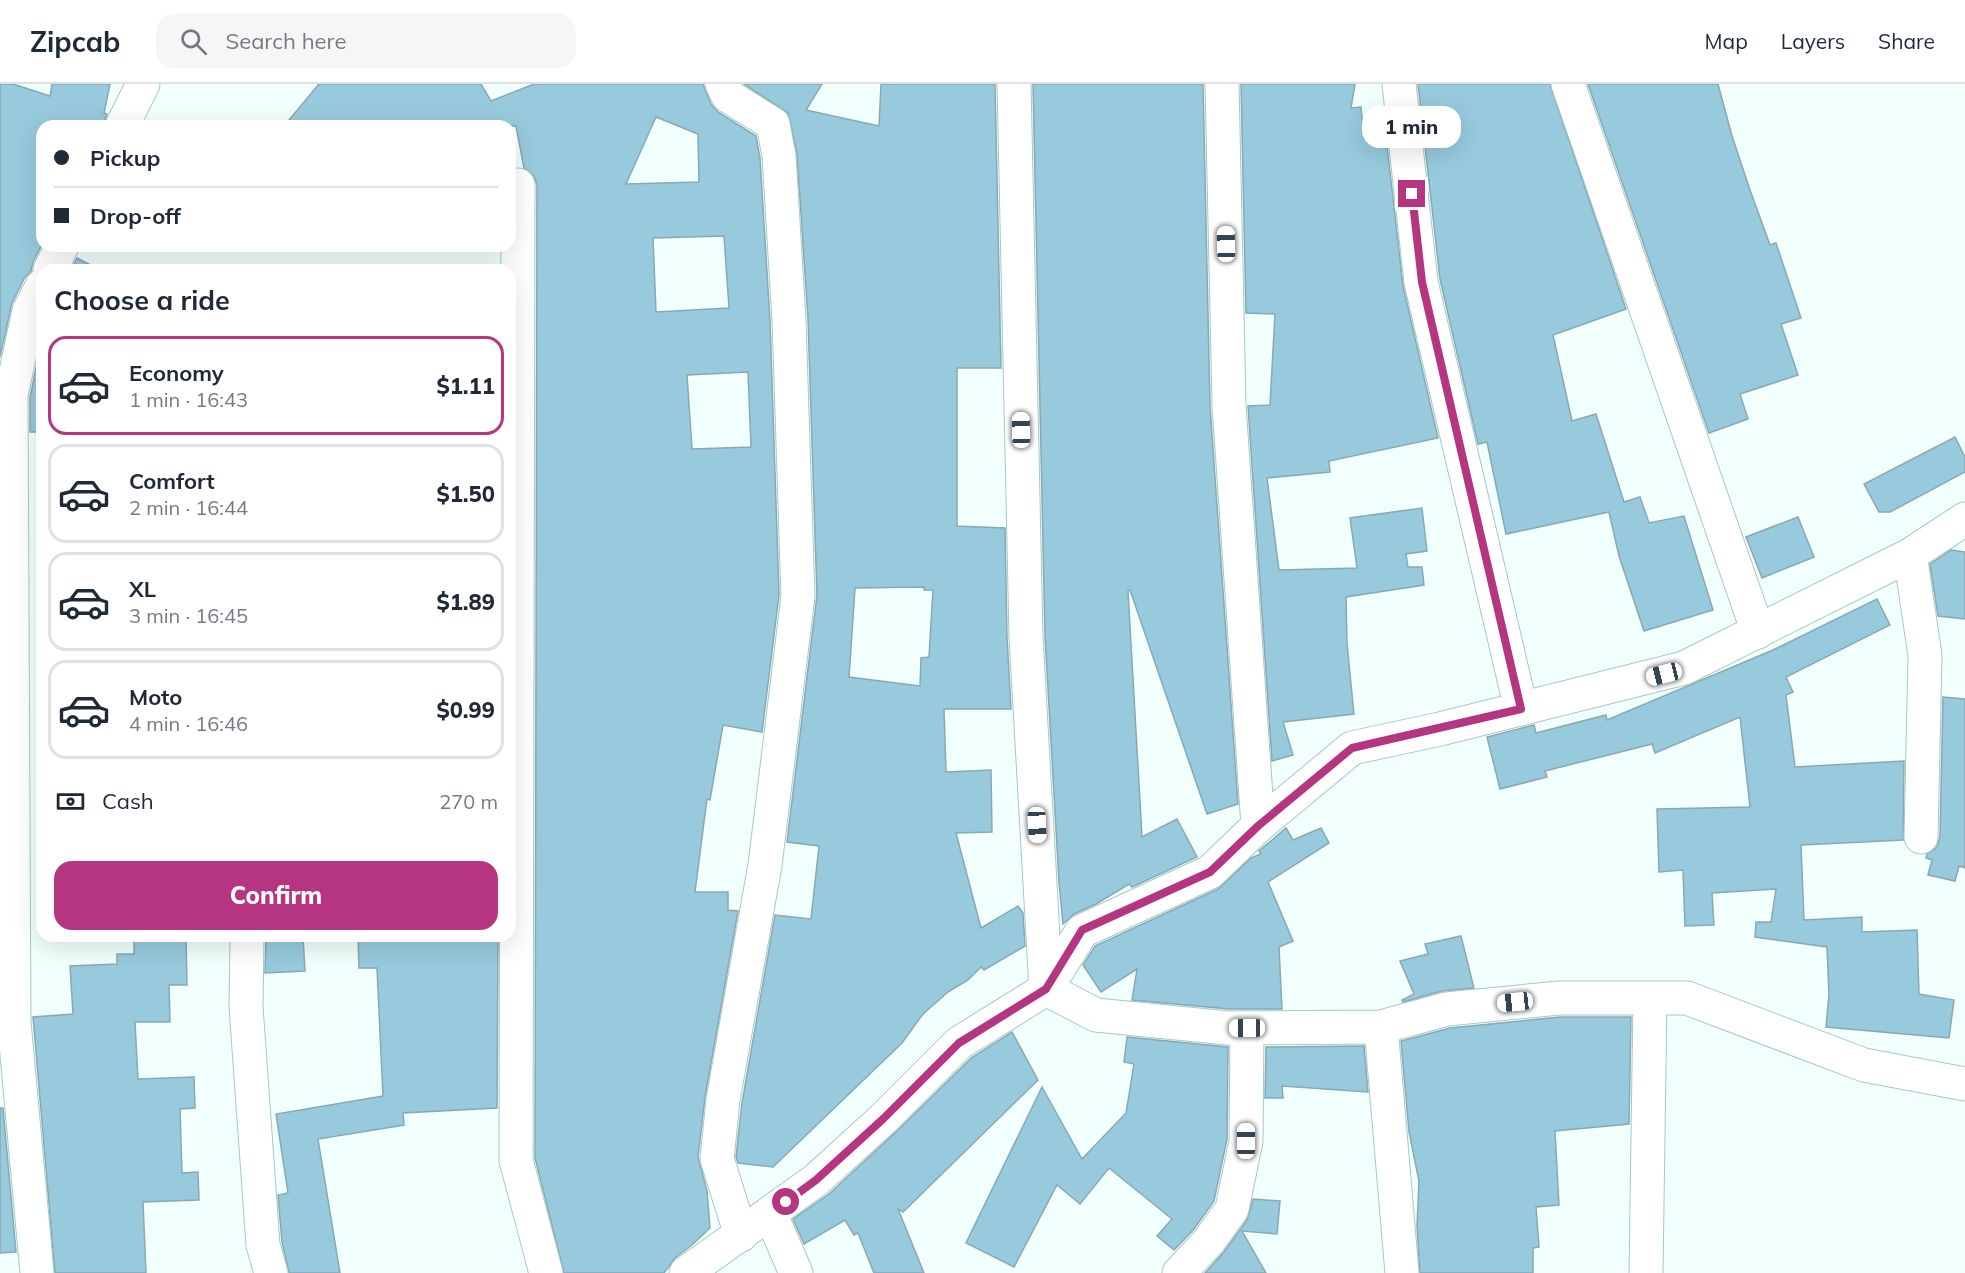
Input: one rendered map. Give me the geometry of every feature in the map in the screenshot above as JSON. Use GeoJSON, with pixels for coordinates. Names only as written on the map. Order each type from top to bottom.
{"type":"FeatureCollection","features":[{"type":"Feature","properties":{"kind":"street"},"geometry":{"type":"LineString","coordinates":[[125,120],[143,84]]}},
{"type":"Feature","properties":{"kind":"street"},"geometry":{"type":"LineString","coordinates":[[722,84],[728,96],[773,124],[779,156],[789,320],[798,596],[765,865],[723,1100],[717,1160],[741,1235]]}},
{"type":"Feature","properties":{"kind":"street"},"geometry":{"type":"LineString","coordinates":[[1014,84],[1026,637],[1046,989]]}},
{"type":"Feature","properties":{"kind":"street"},"geometry":{"type":"LineString","coordinates":[[1222,84],[1229,405],[1258,826]]}},
{"type":"Feature","properties":{"kind":"street"},"geometry":{"type":"LineString","coordinates":[[1399,84],[1422,282],[1521,709]]}},
{"type":"Feature","properties":{"kind":"street"},"geometry":{"type":"LineString","coordinates":[[1568,84],[1758,632]]}},
{"type":"Feature","properties":{"kind":"street"},"geometry":{"type":"LineString","coordinates":[[518,185],[516,1160],[546,1273]]}},
{"type":"Feature","properties":{"kind":"street"},"geometry":{"type":"LineString","coordinates":[[36,298],[29,311],[11,395],[14,1022],[37,1273]]}},
{"type":"Feature","properties":{"kind":"street"},"geometry":{"type":"LineString","coordinates":[[686,1273],[741,1235],[824,1172],[883,1119],[959,1043],[1046,989],[1082,930],[1210,872],[1258,826],[1352,748],[1684,668],[1910,555],[1965,519]]}},
{"type":"Feature","properties":{"kind":"street"},"geometry":{"type":"LineString","coordinates":[[1910,555],[1925,655],[1921,837]]}},
{"type":"Feature","properties":{"kind":"street"},"geometry":{"type":"LineString","coordinates":[[247,942],[246,1007],[263,1245],[271,1273]]}},
{"type":"Feature","properties":{"kind":"street"},"geometry":{"type":"LineString","coordinates":[[1046,989],[1096,1015],[1228,1028],[1381,1027],[1447,1009],[1559,998],[1687,998],[1864,1065],[1965,1084]]}},
{"type":"Feature","properties":{"kind":"street"},"geometry":{"type":"LineString","coordinates":[[1646,1273],[1650,999]]}},
{"type":"Feature","properties":{"kind":"street"},"geometry":{"type":"LineString","coordinates":[[1381,1027],[1402,1273]]}},
{"type":"Feature","properties":{"kind":"street"},"geometry":{"type":"LineString","coordinates":[[1179,1273],[1209,1240],[1232,1209],[1246,1141],[1247,1028]]}},
{"type":"Feature","properties":{"kind":"street"},"geometry":{"type":"LineString","coordinates":[[771,1213],[796,1273]]}},
{"type":"Feature","properties":{"kind":"building"},"geometry":{"type":"Polygon","coordinates":[[[0,84],[13,84],[50,96],[52,84],[110,84],[104,113],[107,114],[105,120],[36,120],[36,252],[38,252],[31,271],[25,277],[12,303],[0,357],[0,84]]]}},
{"type":"Feature","properties":{"kind":"building"},"geometry":{"type":"Polygon","coordinates":[[[319,84],[481,84],[491,101],[534,84],[703,84],[711,104],[718,112],[756,136],[760,158],[770,321],[779,595],[762,732],[723,725],[710,800],[707,799],[695,892],[728,892],[728,910],[738,911],[705,1097],[698,1157],[707,1191],[710,1228],[675,1258],[664,1273],[564,1273],[535,1158],[537,185],[534,176],[524,168],[516,120],[289,120],[319,84]],[[656,117],[626,184],[699,182],[698,134],[656,117]],[[724,236],[653,238],[656,312],[729,308],[724,236]],[[748,372],[687,375],[692,449],[751,447],[748,372]]]}},
{"type":"Feature","properties":{"kind":"building"},"geometry":{"type":"Polygon","coordinates":[[[744,84],[822,84],[806,110],[879,126],[881,84],[995,84],[1001,368],[957,368],[957,526],[1005,528],[1011,709],[944,709],[946,772],[991,770],[992,832],[956,833],[981,928],[1018,906],[1023,913],[1025,946],[984,970],[981,967],[968,980],[948,992],[923,1014],[902,1043],[773,1167],[738,1163],[736,1157],[742,1103],[775,915],[811,919],[819,846],[787,842],[817,595],[808,319],[797,153],[788,113],[744,84]],[[924,587],[855,588],[849,677],[920,686],[921,658],[929,657],[933,590],[924,590],[924,587]]]}},
{"type":"Feature","properties":{"kind":"building"},"geometry":{"type":"Polygon","coordinates":[[[1033,84],[1203,84],[1210,406],[1238,804],[1207,814],[1130,590],[1128,591],[1142,837],[1177,819],[1197,857],[1132,887],[1129,884],[1074,914],[1063,924],[1045,636],[1033,84]]]}},
{"type":"Feature","properties":{"kind":"building"},"geometry":{"type":"Polygon","coordinates":[[[1241,84],[1355,84],[1351,108],[1361,107],[1364,139],[1386,137],[1403,286],[1438,438],[1329,461],[1330,472],[1267,478],[1279,570],[1357,568],[1350,518],[1422,508],[1427,551],[1406,554],[1408,567],[1422,567],[1424,585],[1346,597],[1347,644],[1354,714],[1283,722],[1293,755],[1272,761],[1248,406],[1270,405],[1275,314],[1246,313],[1241,84]]]}},
{"type":"Feature","properties":{"kind":"building"},"geometry":{"type":"Polygon","coordinates":[[[1418,84],[1550,84],[1626,309],[1553,335],[1572,421],[1596,414],[1624,502],[1640,497],[1649,523],[1684,516],[1713,610],[1644,631],[1619,556],[1609,512],[1506,534],[1487,442],[1478,444],[1440,279],[1418,84]]]}},
{"type":"Feature","properties":{"kind":"building"},"geometry":{"type":"Polygon","coordinates":[[[1588,84],[1718,84],[1750,190],[1770,245],[1776,243],[1801,318],[1781,324],[1798,375],[1740,394],[1748,419],[1709,433],[1588,84]]]}},
{"type":"Feature","properties":{"kind":"building"},"geometry":{"type":"Polygon","coordinates":[[[77,258],[88,264],[74,264],[77,258]]]}},
{"type":"Feature","properties":{"kind":"building"},"geometry":{"type":"Polygon","coordinates":[[[36,368],[36,432],[30,432],[30,397],[36,368]]]}},
{"type":"Feature","properties":{"kind":"building"},"geometry":{"type":"Polygon","coordinates":[[[1955,437],[1965,457],[1965,472],[1890,512],[1879,512],[1864,484],[1955,437]]]}},
{"type":"Feature","properties":{"kind":"building"},"geometry":{"type":"Polygon","coordinates":[[[1798,517],[1814,557],[1762,578],[1746,537],[1798,517]]]}},
{"type":"Feature","properties":{"kind":"building"},"geometry":{"type":"Polygon","coordinates":[[[1951,550],[1965,552],[1965,619],[1938,616],[1930,564],[1951,550]]]}},
{"type":"Feature","properties":{"kind":"building"},"geometry":{"type":"Polygon","coordinates":[[[1877,599],[1890,625],[1786,677],[1793,692],[1786,695],[1795,767],[1904,761],[1903,840],[1801,845],[1804,920],[1862,917],[1862,932],[1917,930],[1919,994],[1954,1000],[1949,1038],[1826,1027],[1829,995],[1827,947],[1755,937],[1756,922],[1771,922],[1776,889],[1712,893],[1714,925],[1685,926],[1683,870],[1659,872],[1657,809],[1750,807],[1740,717],[1655,753],[1652,744],[1545,771],[1547,777],[1500,789],[1487,737],[1534,725],[1536,733],[1606,715],[1607,720],[1773,650],[1877,599]]]}},
{"type":"Feature","properties":{"kind":"building"},"geometry":{"type":"Polygon","coordinates":[[[1943,697],[1965,699],[1965,868],[1959,866],[1955,881],[1928,875],[1932,860],[1926,858],[1927,854],[1937,847],[1940,837],[1943,697]]]}},
{"type":"Feature","properties":{"kind":"building"},"geometry":{"type":"Polygon","coordinates":[[[1286,828],[1293,840],[1321,828],[1329,843],[1268,882],[1293,941],[1279,947],[1282,1009],[1229,1009],[1132,1000],[1137,969],[1101,992],[1083,965],[1095,946],[1218,889],[1251,858],[1261,854],[1259,851],[1286,828]]]}},
{"type":"Feature","properties":{"kind":"building"},"geometry":{"type":"Polygon","coordinates":[[[1461,936],[1474,988],[1442,991],[1403,1002],[1402,1000],[1414,994],[1400,961],[1428,954],[1425,944],[1461,936]]]}},
{"type":"Feature","properties":{"kind":"building"},"geometry":{"type":"Polygon","coordinates":[[[134,942],[186,942],[187,985],[169,985],[170,1022],[135,1022],[138,1079],[194,1077],[195,1108],[180,1109],[182,1173],[198,1172],[199,1200],[143,1202],[146,1273],[55,1273],[33,1017],[73,1014],[70,966],[117,964],[117,954],[134,954],[134,942]]]}},
{"type":"Feature","properties":{"kind":"building"},"geometry":{"type":"Polygon","coordinates":[[[266,942],[303,942],[305,971],[265,973],[266,942]]]}},
{"type":"Feature","properties":{"kind":"building"},"geometry":{"type":"Polygon","coordinates":[[[358,942],[498,942],[497,1108],[403,1113],[404,1125],[318,1139],[340,1273],[289,1273],[282,1242],[278,1195],[288,1193],[276,1114],[383,1096],[377,968],[359,968],[358,942]]]}},
{"type":"Feature","properties":{"kind":"building"},"geometry":{"type":"Polygon","coordinates":[[[1560,1017],[1631,1017],[1629,1124],[1555,1131],[1559,1205],[1536,1207],[1539,1247],[1533,1248],[1533,1273],[1420,1273],[1417,1226],[1419,1181],[1409,1132],[1401,1041],[1450,1028],[1560,1017]]]}},
{"type":"Feature","properties":{"kind":"building"},"geometry":{"type":"Polygon","coordinates":[[[1012,1032],[1038,1080],[903,1212],[898,1209],[924,1273],[874,1273],[858,1233],[854,1235],[845,1220],[804,1244],[793,1219],[829,1194],[971,1058],[1012,1032]]]}},
{"type":"Feature","properties":{"kind":"building"},"geometry":{"type":"Polygon","coordinates":[[[1127,1037],[1228,1047],[1227,1139],[1214,1201],[1194,1229],[1174,1250],[1157,1236],[1172,1219],[1109,1168],[1080,1204],[1057,1185],[1014,1267],[966,1243],[1042,1087],[1082,1159],[1126,1113],[1134,1064],[1124,1062],[1127,1037]]]}},
{"type":"Feature","properties":{"kind":"building"},"geometry":{"type":"Polygon","coordinates":[[[1364,1046],[1368,1092],[1282,1086],[1283,1098],[1265,1098],[1266,1047],[1364,1046]]]}},
{"type":"Feature","properties":{"kind":"building"},"geometry":{"type":"Polygon","coordinates":[[[0,1108],[3,1108],[16,1252],[0,1253],[0,1108]]]}},
{"type":"Feature","properties":{"kind":"building"},"geometry":{"type":"Polygon","coordinates":[[[1253,1199],[1280,1201],[1277,1234],[1242,1231],[1266,1273],[1205,1273],[1224,1252],[1247,1220],[1253,1199]]]}},
{"type":"Feature","properties":{"kind":"route"},"geometry":{"type":"LineString","coordinates":[[786,1202],[816,1180],[883,1119],[959,1043],[1046,989],[1082,930],[1210,872],[1258,826],[1352,748],[1521,709],[1422,282],[1412,194]]}}]}
